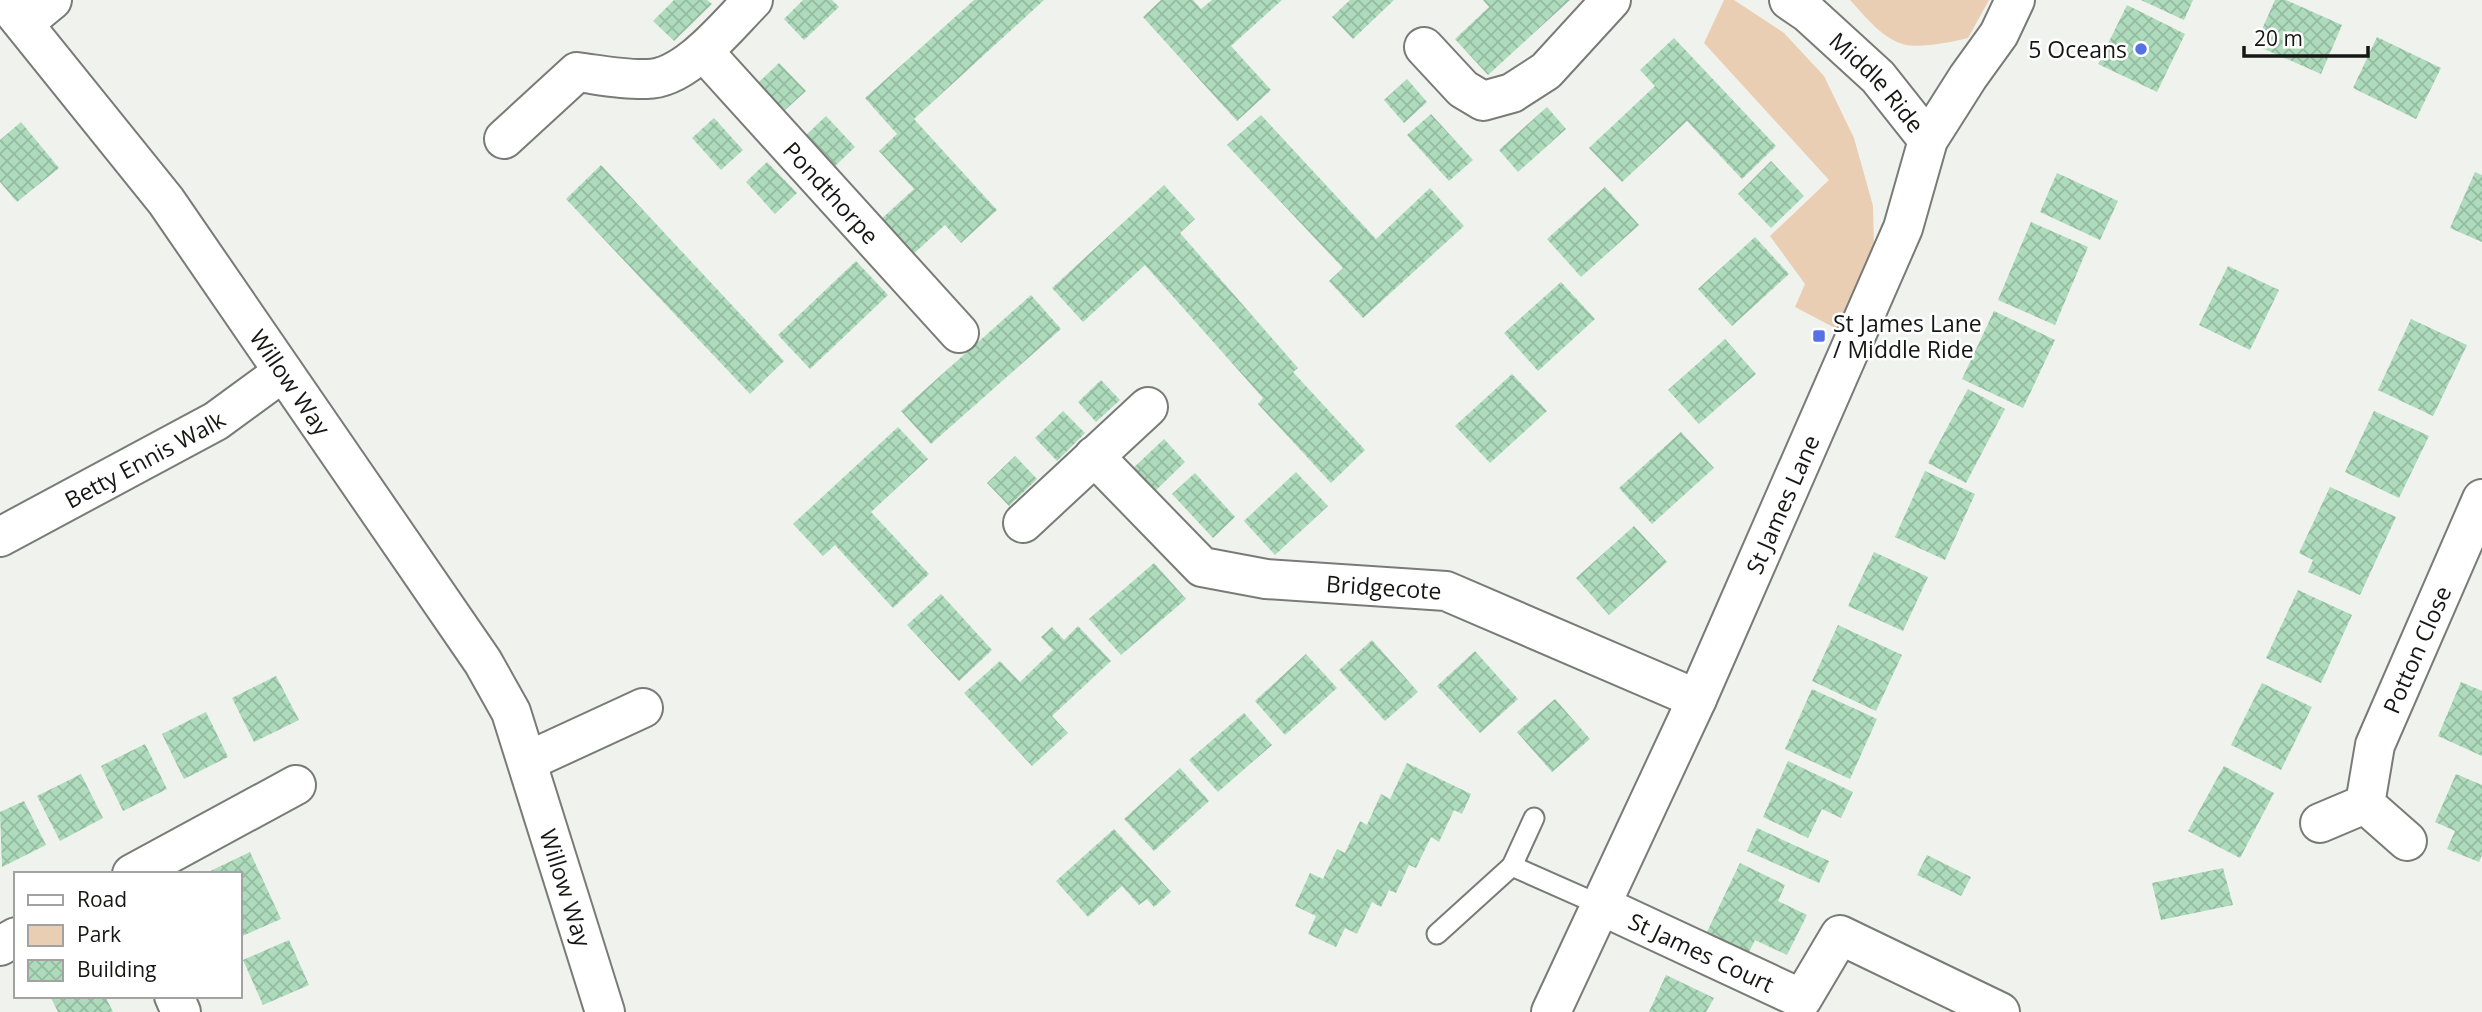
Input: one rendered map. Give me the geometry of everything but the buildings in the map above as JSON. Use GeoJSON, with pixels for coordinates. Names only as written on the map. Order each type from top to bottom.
{"type":"FeatureCollection","features":[{"type":"Feature","properties":{"kind":"street"},"geometry":{"type":"LineString","coordinates":[[504,139],[577,72],[649,80],[675,72],[703,51],[753,0]]}},
{"type":"Feature","properties":{"kind":"street"},"geometry":{"type":"LineString","coordinates":[[1424,47],[1464,89],[1483,101],[1512,93],[1546,71],[1611,0]]}},
{"type":"Feature","properties":{"kind":"street","name":"Middle Ride"},"geometry":{"type":"LineString","coordinates":[[1789,0],[1808,13],[1878,77],[1928,140]]}},
{"type":"Feature","properties":{"kind":"street","name":"St James Lane"},"geometry":{"type":"LineString","coordinates":[[1551,1012],[1697,699],[1903,228],[1928,140],[1999,34],[2015,0]]}},
{"type":"Feature","properties":{"kind":"street","name":"Willow Way"},"geometry":{"type":"LineString","coordinates":[[27,8],[166,201],[483,662],[511,712],[605,1012]]}},
{"type":"Feature","properties":{"kind":"street","name":"Pondthorpe"},"geometry":{"type":"LineString","coordinates":[[703,51],[959,333]]}},
{"type":"Feature","properties":{"kind":"street","name":"Betty Ennis Walk"},"geometry":{"type":"LineString","coordinates":[[0,537],[216,421],[284,372]]}},
{"type":"Feature","properties":{"kind":"street"},"geometry":{"type":"LineString","coordinates":[[1023,523],[1148,407]]}},
{"type":"Feature","properties":{"kind":"street","name":"Bridgecote"},"geometry":{"type":"LineString","coordinates":[[1094,456],[1202,566],[1266,579],[1446,591],[1697,699]]}},
{"type":"Feature","properties":{"kind":"street","name":"Potton Close"},"geometry":{"type":"LineString","coordinates":[[2365,804],[2375,745],[2482,499]]}},
{"type":"Feature","properties":{"kind":"street"},"geometry":{"type":"LineString","coordinates":[[528,761],[643,708]]}},
{"type":"Feature","properties":{"kind":"street"},"geometry":{"type":"LineString","coordinates":[[136,872],[296,785]]}},
{"type":"Feature","properties":{"kind":"street"},"geometry":{"type":"LineString","coordinates":[[2320,823],[2365,804],[2407,841]]}},
{"type":"Feature","properties":{"kind":"street","name":"St James Court"},"geometry":{"type":"LineString","coordinates":[[1601,905],[1798,1006],[1840,935],[2000,1012]]}},
{"type":"Feature","properties":{"kind":"lane"},"geometry":{"type":"LineString","coordinates":[[1437,933],[1511,866],[1534,818]]}},
{"type":"Feature","properties":{"kind":"lane"},"geometry":{"type":"LineString","coordinates":[[1511,866],[1601,905]]}},
{"type":"Feature","properties":{"kind":"green space"},"geometry":{"type":"Polygon","coordinates":[[[1724,0],[1734,0],[1784,33],[1824,76],[1854,138],[1873,206],[1874,247],[1837,329],[1795,307],[1805,284],[1770,236],[1829,180],[1704,43],[1724,0]]]}},
{"type":"Feature","properties":{"kind":"green space"},"geometry":{"type":"Polygon","coordinates":[[[1850,0],[1989,0],[1968,38],[1920,46],[1906,45],[1890,38],[1875,27],[1850,0]]]}},
{"type":"Feature","properties":{"kind":"place","name":"5 Oceans"},"geometry":{"type":"Point","coordinates":[2141,49]}},
{"type":"Feature","properties":{"kind":"place","name":"St James Lane / Middle Ride"},"geometry":{"type":"Point","coordinates":[1819,336]}}]}
